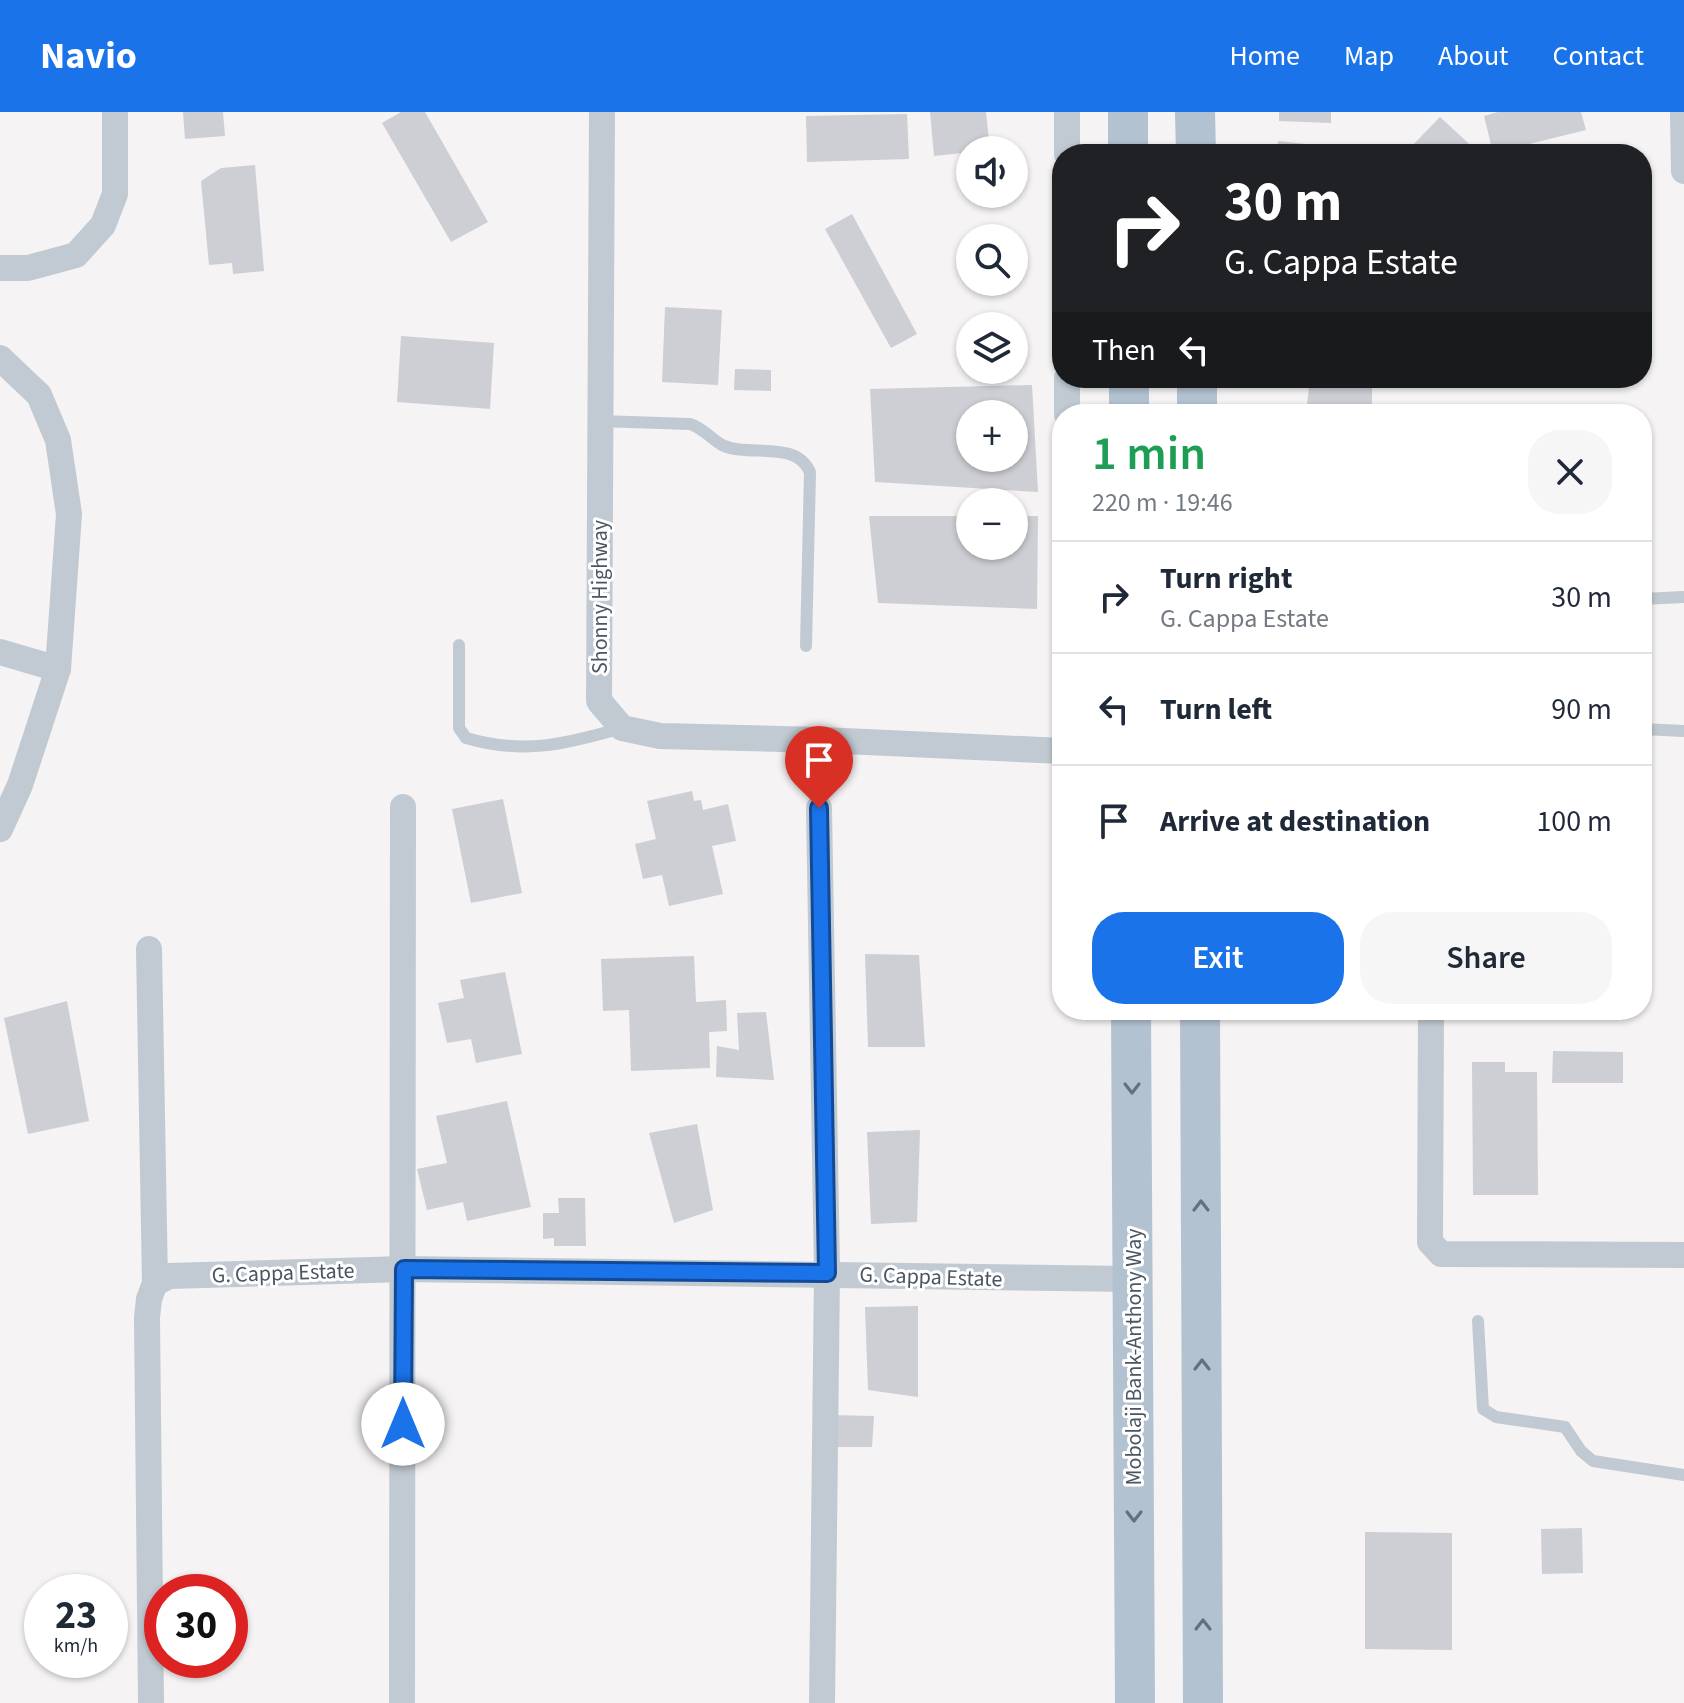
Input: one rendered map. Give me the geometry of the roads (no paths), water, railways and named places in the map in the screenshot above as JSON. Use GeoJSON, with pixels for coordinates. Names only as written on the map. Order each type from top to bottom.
{"type":"FeatureCollection","features":[{"type":"Feature","properties":{"kind":"main road"},"geometry":{"type":"LineString","coordinates":[[1128,112],[1128,144]]}},
{"type":"Feature","properties":{"kind":"main road"},"geometry":{"type":"LineString","coordinates":[[1195,112],[1196,144]]}},
{"type":"Feature","properties":{"kind":"main road","name":"Mobolaji Bank-Anthony Way"},"geometry":{"type":"LineString","coordinates":[[1131,1020],[1135,1703]]}},
{"type":"Feature","properties":{"kind":"main road"},"geometry":{"type":"LineString","coordinates":[[1200,1020],[1203,1703]]}},
{"type":"Feature","properties":{"kind":"street"},"geometry":{"type":"LineString","coordinates":[[0,268],[28,268],[76,255],[103,225],[115,194],[115,112]]}},
{"type":"Feature","properties":{"kind":"street","name":"Shonny Highway"},"geometry":{"type":"LineString","coordinates":[[602,112],[599,701],[622,728]]}},
{"type":"Feature","properties":{"kind":"street"},"geometry":{"type":"LineString","coordinates":[[1067,112],[1067,144]]}},
{"type":"Feature","properties":{"kind":"street"},"geometry":{"type":"LineString","coordinates":[[1683,112],[1684,171]]}},
{"type":"Feature","properties":{"kind":"street"},"geometry":{"type":"LineString","coordinates":[[0,358],[39,395],[58,440],[69,514],[58,669],[20,785],[0,829]]}},
{"type":"Feature","properties":{"kind":"street"},"geometry":{"type":"LineString","coordinates":[[0,652],[58,669]]}},
{"type":"Feature","properties":{"kind":"street"},"geometry":{"type":"LineString","coordinates":[[622,728],[660,736],[1052,751]]}},
{"type":"Feature","properties":{"kind":"street"},"geometry":{"type":"LineString","coordinates":[[402,1703],[403,807]]}},
{"type":"Feature","properties":{"kind":"street"},"geometry":{"type":"LineString","coordinates":[[819,808],[827,1273],[822,1703]]}},
{"type":"Feature","properties":{"kind":"street"},"geometry":{"type":"LineString","coordinates":[[149,949],[155,1283],[147,1318],[151,1703]]}},
{"type":"Feature","properties":{"kind":"street"},"geometry":{"type":"LineString","coordinates":[[1431,1020],[1430,1242],[1441,1254],[1684,1255]]}},
{"type":"Feature","properties":{"kind":"street","name":"G. Cappa Estate"},"geometry":{"type":"LineString","coordinates":[[155,1283],[169,1276],[404,1269],[1133,1279]]}},
{"type":"Feature","properties":{"kind":"lane"},"geometry":{"type":"LineString","coordinates":[[600,421],[690,424],[701,427],[724,446],[794,454],[806,461],[810,472],[806,646]]}},
{"type":"Feature","properties":{"kind":"lane"},"geometry":{"type":"LineString","coordinates":[[1652,599],[1684,597]]}},
{"type":"Feature","properties":{"kind":"lane"},"geometry":{"type":"LineString","coordinates":[[459,645],[459,728],[466,738],[531,748],[563,744],[622,728]]}},
{"type":"Feature","properties":{"kind":"lane"},"geometry":{"type":"LineString","coordinates":[[1652,729],[1684,731]]}},
{"type":"Feature","properties":{"kind":"lane"},"geometry":{"type":"LineString","coordinates":[[1478,1321],[1483,1409],[1496,1417],[1565,1427],[1572,1440],[1593,1461],[1684,1475]]}}]}
